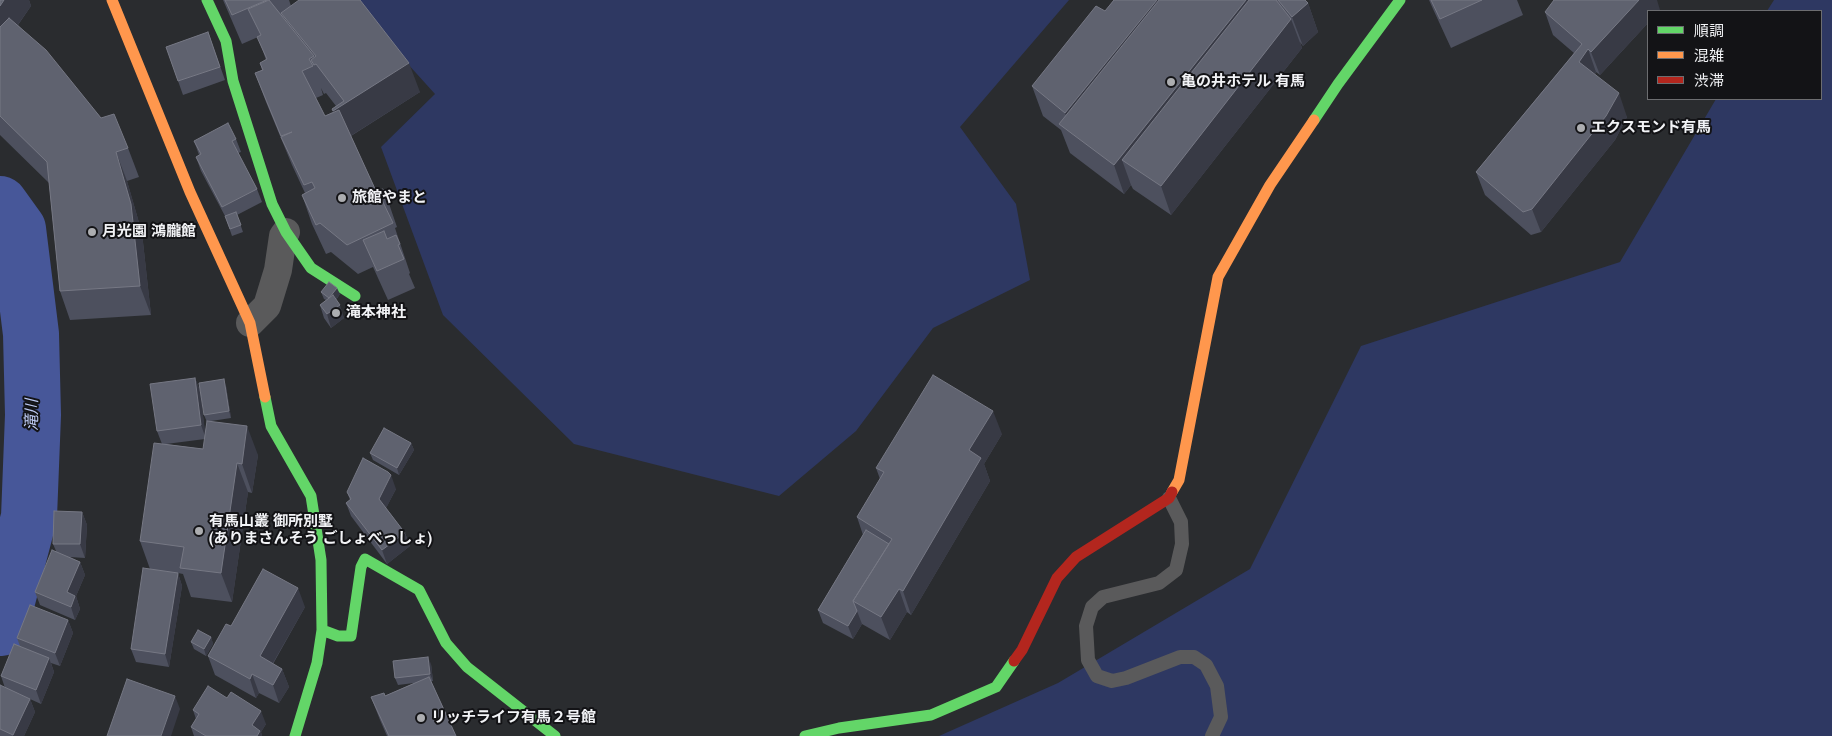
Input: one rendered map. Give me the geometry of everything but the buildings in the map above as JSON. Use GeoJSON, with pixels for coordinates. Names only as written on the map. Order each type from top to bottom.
{"type":"FeatureCollection","features":[{"type":"Feature","properties":{"kind":"street"},"geometry":{"type":"LineString","coordinates":[[112,0],[190,192],[250,323],[270,426],[311,496],[321,560],[322,630],[317,663],[295,736]]}},
{"type":"Feature","properties":{"kind":"street"},"geometry":{"type":"LineString","coordinates":[[207,0],[226,41],[233,81],[272,204],[286,232],[311,268],[355,296]]}},
{"type":"Feature","properties":{"kind":"street"},"geometry":{"type":"LineString","coordinates":[[804,736],[839,728],[931,715],[996,687],[1022,650],[1057,578],[1076,557],[1169,498],[1179,480],[1218,277],[1270,185],[1338,84],[1400,0]]}},
{"type":"Feature","properties":{"kind":"street"},"geometry":{"type":"LineString","coordinates":[[250,323],[267,306],[278,270],[283,236],[286,232]]}},
{"type":"Feature","properties":{"kind":"street"},"geometry":{"type":"LineString","coordinates":[[322,630],[338,636],[351,636],[361,567],[365,559],[419,590],[446,643],[467,667],[555,736]]}},
{"type":"Feature","properties":{"kind":"lane"},"geometry":{"type":"LineString","coordinates":[[1169,498],[1182,522],[1182,544],[1176,570],[1159,583],[1103,597],[1092,607],[1086,626],[1088,660],[1097,676],[1112,681],[1126,678],[1180,657],[1194,657],[1206,665],[1217,686],[1221,717],[1212,736]]}},
{"type":"Feature","properties":{"kind":"shaded area"},"geometry":{"type":"Polygon","coordinates":[[[350,0],[1069,0],[960,127],[1016,204],[1030,280],[933,328],[856,431],[779,496],[574,444],[443,315],[381,147],[435,94],[350,0]]]}},
{"type":"Feature","properties":{"kind":"shaded area"},"geometry":{"type":"Polygon","coordinates":[[[1774,0],[1832,0],[1832,736],[939,736],[1058,683],[1250,569],[1361,346],[1620,262],[1715,100],[1822,100],[1822,10],[1768,10],[1774,0]]]}},
{"type":"Feature","properties":{"kind":"waterway","name":"滝川"},"geometry":{"type":"LineString","coordinates":[[0,204],[18,229],[31,334],[33,415],[29,517],[0,628]]}},
{"type":"Feature","properties":{"kind":"traffic: fast"},"geometry":{"type":"LineString","coordinates":[[207,0],[226,41],[233,81],[272,204],[286,232],[311,268],[355,296]]}},
{"type":"Feature","properties":{"kind":"traffic: fast"},"geometry":{"type":"LineString","coordinates":[[1314,120],[1400,0]]}},
{"type":"Feature","properties":{"kind":"traffic: fast"},"geometry":{"type":"LineString","coordinates":[[265,397],[271,426],[311,496],[321,560],[322,630],[317,663],[295,736]]}},
{"type":"Feature","properties":{"kind":"traffic: fast"},"geometry":{"type":"LineString","coordinates":[[322,630],[338,636],[351,636],[361,567],[365,559],[419,590],[446,643],[467,667],[555,736]]}},
{"type":"Feature","properties":{"kind":"traffic: fast"},"geometry":{"type":"LineString","coordinates":[[805,736],[839,728],[931,715],[996,687],[1014,661]]}},
{"type":"Feature","properties":{"kind":"traffic: slow"},"geometry":{"type":"LineString","coordinates":[[112,0],[190,192],[250,323],[265,397]]}},
{"type":"Feature","properties":{"kind":"traffic: slow"},"geometry":{"type":"LineString","coordinates":[[1172,492],[1179,480],[1218,277],[1270,185],[1314,120]]}},
{"type":"Feature","properties":{"kind":"traffic: jam"},"geometry":{"type":"LineString","coordinates":[[1014,661],[1022,650],[1057,578],[1076,557],[1169,498],[1172,492]]}},
{"type":"Feature","properties":{"kind":"place","name":"亀の井ホテル 有馬"},"geometry":{"type":"Point","coordinates":[1171,82]}},
{"type":"Feature","properties":{"kind":"place","name":"エクスモンド有馬"},"geometry":{"type":"Point","coordinates":[1581,128]}},
{"type":"Feature","properties":{"kind":"place","name":"旅館やまと"},"geometry":{"type":"Point","coordinates":[342,198]}},
{"type":"Feature","properties":{"kind":"place","name":"月光園 鴻朧館"},"geometry":{"type":"Point","coordinates":[92,232]}},
{"type":"Feature","properties":{"kind":"place","name":"滝本神社"},"geometry":{"type":"Point","coordinates":[336,313]}},
{"type":"Feature","properties":{"kind":"place","name":"有馬山叢 御所別墅 (ありまさんそう ごしょべっしょ)"},"geometry":{"type":"Point","coordinates":[199,531]}},
{"type":"Feature","properties":{"kind":"place","name":"リッチライフ有馬２号館"},"geometry":{"type":"Point","coordinates":[421,718]}}]}
